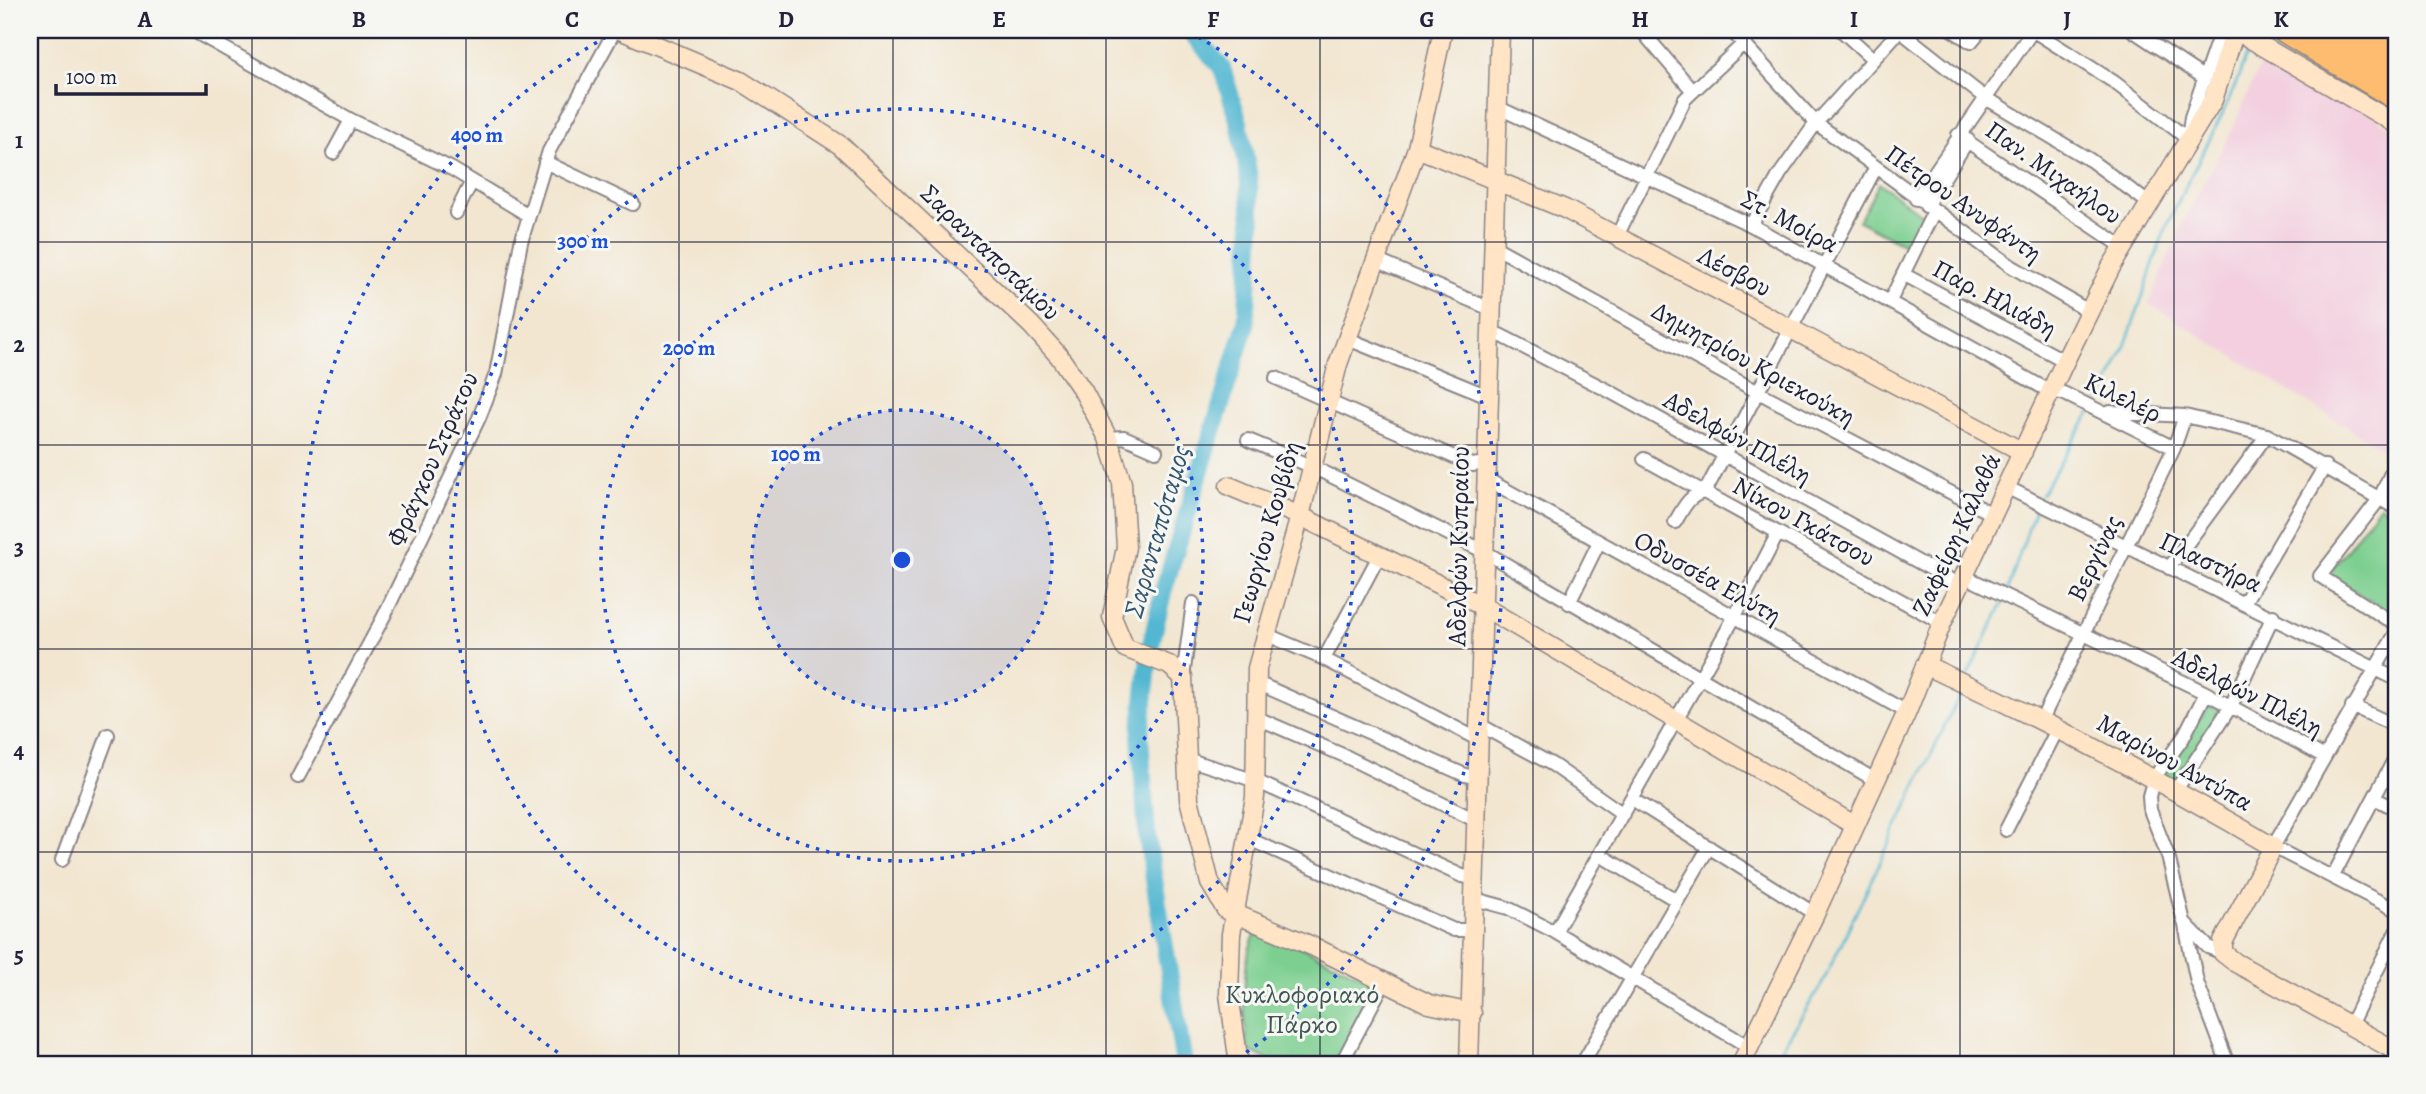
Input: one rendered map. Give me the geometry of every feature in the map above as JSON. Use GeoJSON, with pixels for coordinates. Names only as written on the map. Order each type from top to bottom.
{"type":"FeatureCollection","features":[{"type":"Feature","properties":{"kind":"highway"},"geometry":{"type":"LineString","coordinates":[[2283,30],[2396,98]]}},
{"type":"Feature","properties":{"kind":"highway"},"geometry":{"type":"LineString","coordinates":[[2332,35],[2393,49]]}},
{"type":"Feature","properties":{"kind":"highway"},"geometry":{"type":"LineString","coordinates":[[2332,35],[2396,73]]}},
{"type":"Feature","properties":{"kind":"street"},"geometry":{"type":"LineString","coordinates":[[192,30],[351,120],[472,181],[528,215]]}},
{"type":"Feature","properties":{"kind":"street","name":"Φράγκου Στράτου"},"geometry":{"type":"LineString","coordinates":[[298,777],[393,598],[485,405],[496,374],[528,215],[545,162],[561,125],[618,30]]}},
{"type":"Feature","properties":{"kind":"street","name":"Σαρανταποτάμου"},"geometry":{"type":"LineString","coordinates":[[618,30],[741,81],[853,155],[1031,325],[1072,373],[1108,438],[1122,483],[1127,515],[1125,560],[1112,617],[1125,648],[1177,669],[1183,677]]}},
{"type":"Feature","properties":{"kind":"street","name":"Γεωργίου Κουβίδη"},"geometry":{"type":"LineString","coordinates":[[1239,1064],[1229,994],[1231,934],[1249,839],[1255,781],[1255,682],[1265,634],[1300,516],[1329,400],[1348,339],[1417,148],[1443,30]]}},
{"type":"Feature","properties":{"kind":"street","name":"Αδελφών Κυπραίου"},"geometry":{"type":"LineString","coordinates":[[1469,1064],[1500,30]]}},
{"type":"Feature","properties":{"kind":"street"},"geometry":{"type":"LineString","coordinates":[[1642,30],[1692,90]]}},
{"type":"Feature","properties":{"kind":"street","name":"Πέτρου Ανυφάντη"},"geometry":{"type":"LineString","coordinates":[[1731,30],[1815,123],[2011,266],[2090,312]]}},
{"type":"Feature","properties":{"kind":"street"},"geometry":{"type":"LineString","coordinates":[[1841,30],[1873,59]]}},
{"type":"Feature","properties":{"kind":"street"},"geometry":{"type":"LineString","coordinates":[[1751,225],[1780,174],[1815,123],[1899,30],[1984,97],[2090,160],[2150,204]]}},
{"type":"Feature","properties":{"kind":"street"},"geometry":{"type":"LineString","coordinates":[[1952,30],[1971,41],[1981,30]]}},
{"type":"Feature","properties":{"kind":"street"},"geometry":{"type":"LineString","coordinates":[[1890,301],[1903,275],[1925,205],[1984,97],[2032,30],[2114,82],[2188,139],[2191,117],[2230,31],[2396,124]]}},
{"type":"Feature","properties":{"kind":"street"},"geometry":{"type":"LineString","coordinates":[[2132,30],[2206,79]]}},
{"type":"Feature","properties":{"kind":"street"},"geometry":{"type":"LineString","coordinates":[[2368,30],[2393,49]]}},
{"type":"Feature","properties":{"kind":"street","name":"Ζαφείρη Καλαθά"},"geometry":{"type":"LineString","coordinates":[[1741,1064],[1815,914],[1907,712],[1942,623],[2065,361],[2123,247],[2213,100],[2230,31]]}},
{"type":"Feature","properties":{"kind":"street"},"geometry":{"type":"LineString","coordinates":[[1616,238],[1692,90],[1743,44]]}},
{"type":"Feature","properties":{"kind":"street","name":"Στ. Μοίρα"},"geometry":{"type":"LineString","coordinates":[[1499,108],[1751,225],[2051,393]]}},
{"type":"Feature","properties":{"kind":"street"},"geometry":{"type":"LineString","coordinates":[[333,153],[351,120]]}},
{"type":"Feature","properties":{"kind":"street","name":"Παν. Μιχαήλου"},"geometry":{"type":"LineString","coordinates":[[1964,137],[2123,247]]}},
{"type":"Feature","properties":{"kind":"street","name":"Λέσβου"},"geometry":{"type":"LineString","coordinates":[[1417,148],[1497,178],[1565,209],[1790,331],[2023,452]]}},
{"type":"Feature","properties":{"kind":"street"},"geometry":{"type":"LineString","coordinates":[[545,162],[633,204]]}},
{"type":"Feature","properties":{"kind":"street"},"geometry":{"type":"LineString","coordinates":[[1675,522],[1696,493],[1705,492],[1723,453],[1826,266],[1875,169]]}},
{"type":"Feature","properties":{"kind":"street"},"geometry":{"type":"LineString","coordinates":[[456,214],[472,181]]}},
{"type":"Feature","properties":{"kind":"street","name":"Δημητρίου Κριεκούκη"},"geometry":{"type":"LineString","coordinates":[[1495,247],[1758,392],[1994,515]]}},
{"type":"Feature","properties":{"kind":"street"},"geometry":{"type":"LineString","coordinates":[[1378,261],[1493,310]]}},
{"type":"Feature","properties":{"kind":"street","name":"Παρ. Ηλιάδη"},"geometry":{"type":"LineString","coordinates":[[1903,275],[2065,361]]}},
{"type":"Feature","properties":{"kind":"street","name":"Αδελφών Πλέλη"},"geometry":{"type":"LineString","coordinates":[[1492,334],[1500,335],[1607,390],[1962,581],[2206,693],[2323,756]]}},
{"type":"Feature","properties":{"kind":"street"},"geometry":{"type":"LineString","coordinates":[[1348,339],[1488,396]]}},
{"type":"Feature","properties":{"kind":"street"},"geometry":{"type":"LineString","coordinates":[[1276,378],[1487,472]]}},
{"type":"Feature","properties":{"kind":"street","name":"Κιλελέρ"},"geometry":{"type":"LineString","coordinates":[[2051,393],[2063,393],[2174,448]]}},
{"type":"Feature","properties":{"kind":"street"},"geometry":{"type":"LineString","coordinates":[[2104,412],[2185,416],[2267,435],[2396,508]]}},
{"type":"Feature","properties":{"kind":"street","name":"Βεργίνας"},"geometry":{"type":"LineString","coordinates":[[2042,719],[2081,634],[2174,448],[2185,416]]}},
{"type":"Feature","properties":{"kind":"street"},"geometry":{"type":"LineString","coordinates":[[2169,568],[2267,435]]}},
{"type":"Feature","properties":{"kind":"street"},"geometry":{"type":"LineString","coordinates":[[1108,438],[1124,437],[1156,451]]}},
{"type":"Feature","properties":{"kind":"street"},"geometry":{"type":"LineString","coordinates":[[1248,440],[1313,467],[1485,552],[1875,780]]}},
{"type":"Feature","properties":{"kind":"street","name":"Νίκου Γκάτσου"},"geometry":{"type":"LineString","coordinates":[[1644,459],[1942,623]]}},
{"type":"Feature","properties":{"kind":"street"},"geometry":{"type":"LineString","coordinates":[[2244,603],[2325,466]]}},
{"type":"Feature","properties":{"kind":"street","name":"Οδυσσέα Ελύτη"},"geometry":{"type":"LineString","coordinates":[[1487,472],[1598,542],[1725,609],[1734,618],[1907,712]]}},
{"type":"Feature","properties":{"kind":"street"},"geometry":{"type":"LineString","coordinates":[[2396,474],[2392,473],[2386,480],[2380,498],[2320,576],[2396,625]]}},
{"type":"Feature","properties":{"kind":"street"},"geometry":{"type":"LineString","coordinates":[[1229,486],[1300,516],[1484,607],[1854,825]]}},
{"type":"Feature","properties":{"kind":"street","name":"Πλαστήρα"},"geometry":{"type":"LineString","coordinates":[[2006,487],[2396,678]]}},
{"type":"Feature","properties":{"kind":"street"},"geometry":{"type":"LineString","coordinates":[[1555,932],[1676,722],[1778,533]]}},
{"type":"Feature","properties":{"kind":"street"},"geometry":{"type":"LineString","coordinates":[[1569,603],[1598,542]]}},
{"type":"Feature","properties":{"kind":"street"},"geometry":{"type":"LineString","coordinates":[[1324,659],[1379,556]]}},
{"type":"Feature","properties":{"kind":"street"},"geometry":{"type":"LineString","coordinates":[[1193,603],[1183,677],[1189,799],[1200,850],[1214,892],[1226,910],[1312,946],[1429,1004],[1472,1013]]}},
{"type":"Feature","properties":{"kind":"street"},"geometry":{"type":"LineString","coordinates":[[2176,790],[2231,706],[2273,616]]}},
{"type":"Feature","properties":{"kind":"street"},"geometry":{"type":"LineString","coordinates":[[2223,953],[2223,942],[2273,847],[2396,633]]}},
{"type":"Feature","properties":{"kind":"street"},"geometry":{"type":"LineString","coordinates":[[1265,634],[1553,765],[1623,814]]}},
{"type":"Feature","properties":{"kind":"street","name":"Μαρίνου Αντύπα"},"geometry":{"type":"LineString","coordinates":[[1925,665],[2042,719],[2176,790],[2273,847],[2396,911]]}},
{"type":"Feature","properties":{"kind":"street"},"geometry":{"type":"LineString","coordinates":[[1255,682],[1465,775],[1478,778]]}},
{"type":"Feature","properties":{"kind":"street"},"geometry":{"type":"LineString","coordinates":[[2206,693],[2183,738],[2154,778],[2149,789],[2150,810],[2168,856],[2197,982],[2228,1064]]}},
{"type":"Feature","properties":{"kind":"street"},"geometry":{"type":"LineString","coordinates":[[2352,706],[2396,726]]}},
{"type":"Feature","properties":{"kind":"street"},"geometry":{"type":"LineString","coordinates":[[1255,718],[1345,756],[1477,821]]}},
{"type":"Feature","properties":{"kind":"street"},"geometry":{"type":"LineString","coordinates":[[2006,830],[2058,728]]}},
{"type":"Feature","properties":{"kind":"street"},"geometry":{"type":"LineString","coordinates":[[62,860],[108,735]]}},
{"type":"Feature","properties":{"kind":"street"},"geometry":{"type":"LineString","coordinates":[[2333,876],[2376,799],[2396,756]]}},
{"type":"Feature","properties":{"kind":"street"},"geometry":{"type":"LineString","coordinates":[[1187,759],[1255,781],[1462,876],[1476,878]]}},
{"type":"Feature","properties":{"kind":"street"},"geometry":{"type":"LineString","coordinates":[[1632,799],[1815,914]]}},
{"type":"Feature","properties":{"kind":"street"},"geometry":{"type":"LineString","coordinates":[[2376,799],[2396,808]]}},
{"type":"Feature","properties":{"kind":"street"},"geometry":{"type":"LineString","coordinates":[[1249,839],[1454,930],[1475,930]]}},
{"type":"Feature","properties":{"kind":"street"},"geometry":{"type":"LineString","coordinates":[[1582,1064],[1709,847]]}},
{"type":"Feature","properties":{"kind":"street"},"geometry":{"type":"LineString","coordinates":[[1600,855],[1676,900]]}},
{"type":"Feature","properties":{"kind":"street"},"geometry":{"type":"LineString","coordinates":[[1475,899],[1508,908],[1555,932],[1751,1048]]}},
{"type":"Feature","properties":{"kind":"street"},"geometry":{"type":"LineString","coordinates":[[2184,922],[2208,947],[2396,1051]]}},
{"type":"Feature","properties":{"kind":"street"},"geometry":{"type":"LineString","coordinates":[[2349,1027],[2396,932]]}},
{"type":"Feature","properties":{"kind":"street"},"geometry":{"type":"LineString","coordinates":[[1341,1064],[1384,982]]}},
{"type":"Feature","properties":{"kind":"shaded area"},"geometry":{"type":"Polygon","coordinates":[[[2266,51],[2396,130],[2396,430],[2384,450],[2149,304],[2183,222],[2231,132],[2266,51]]]}},
{"type":"Feature","properties":{"kind":"green space"},"geometry":{"type":"Polygon","coordinates":[[[1879,183],[1927,218],[1910,248],[1859,221],[1879,183]]]}},
{"type":"Feature","properties":{"kind":"green space"},"geometry":{"type":"Polygon","coordinates":[[[2380,505],[2396,517],[2395,616],[2328,575],[2380,505]]]}},
{"type":"Feature","properties":{"kind":"green space"},"geometry":{"type":"Polygon","coordinates":[[[2209,705],[2221,706],[2179,785],[2158,774],[2209,705]]]}},
{"type":"Feature","properties":{"kind":"green space","name":"Κυκλοφοριακό Πάρκο"},"geometry":{"type":"Polygon","coordinates":[[[1269,932],[1370,980],[1373,992],[1336,1064],[1276,1064],[1248,1050],[1245,1023],[1247,958],[1256,934],[1269,932]]]}},
{"type":"Feature","properties":{"kind":"waterway","name":"Σαρανταπόταμος"},"geometry":{"type":"LineString","coordinates":[[1184,1064],[1147,836],[1140,737],[1150,649],[1163,592],[1246,324],[1252,224],[1248,171],[1239,123],[1222,68],[1189,30]]}},
{"type":"Feature","properties":{"kind":"waterway"},"geometry":{"type":"LineString","coordinates":[[2099,400],[2126,342],[2171,217],[2218,123],[2248,50]]}},
{"type":"Feature","properties":{"kind":"waterway"},"geometry":{"type":"LineString","coordinates":[[2041,495],[2091,412]]}},
{"type":"Feature","properties":{"kind":"waterway"},"geometry":{"type":"LineString","coordinates":[[2008,589],[2035,509]]}},
{"type":"Feature","properties":{"kind":"waterway"},"geometry":{"type":"LineString","coordinates":[[1967,677],[2003,603]]}},
{"type":"Feature","properties":{"kind":"waterway"},"geometry":{"type":"LineString","coordinates":[[1772,1064],[1822,984],[1961,692]]}}]}
